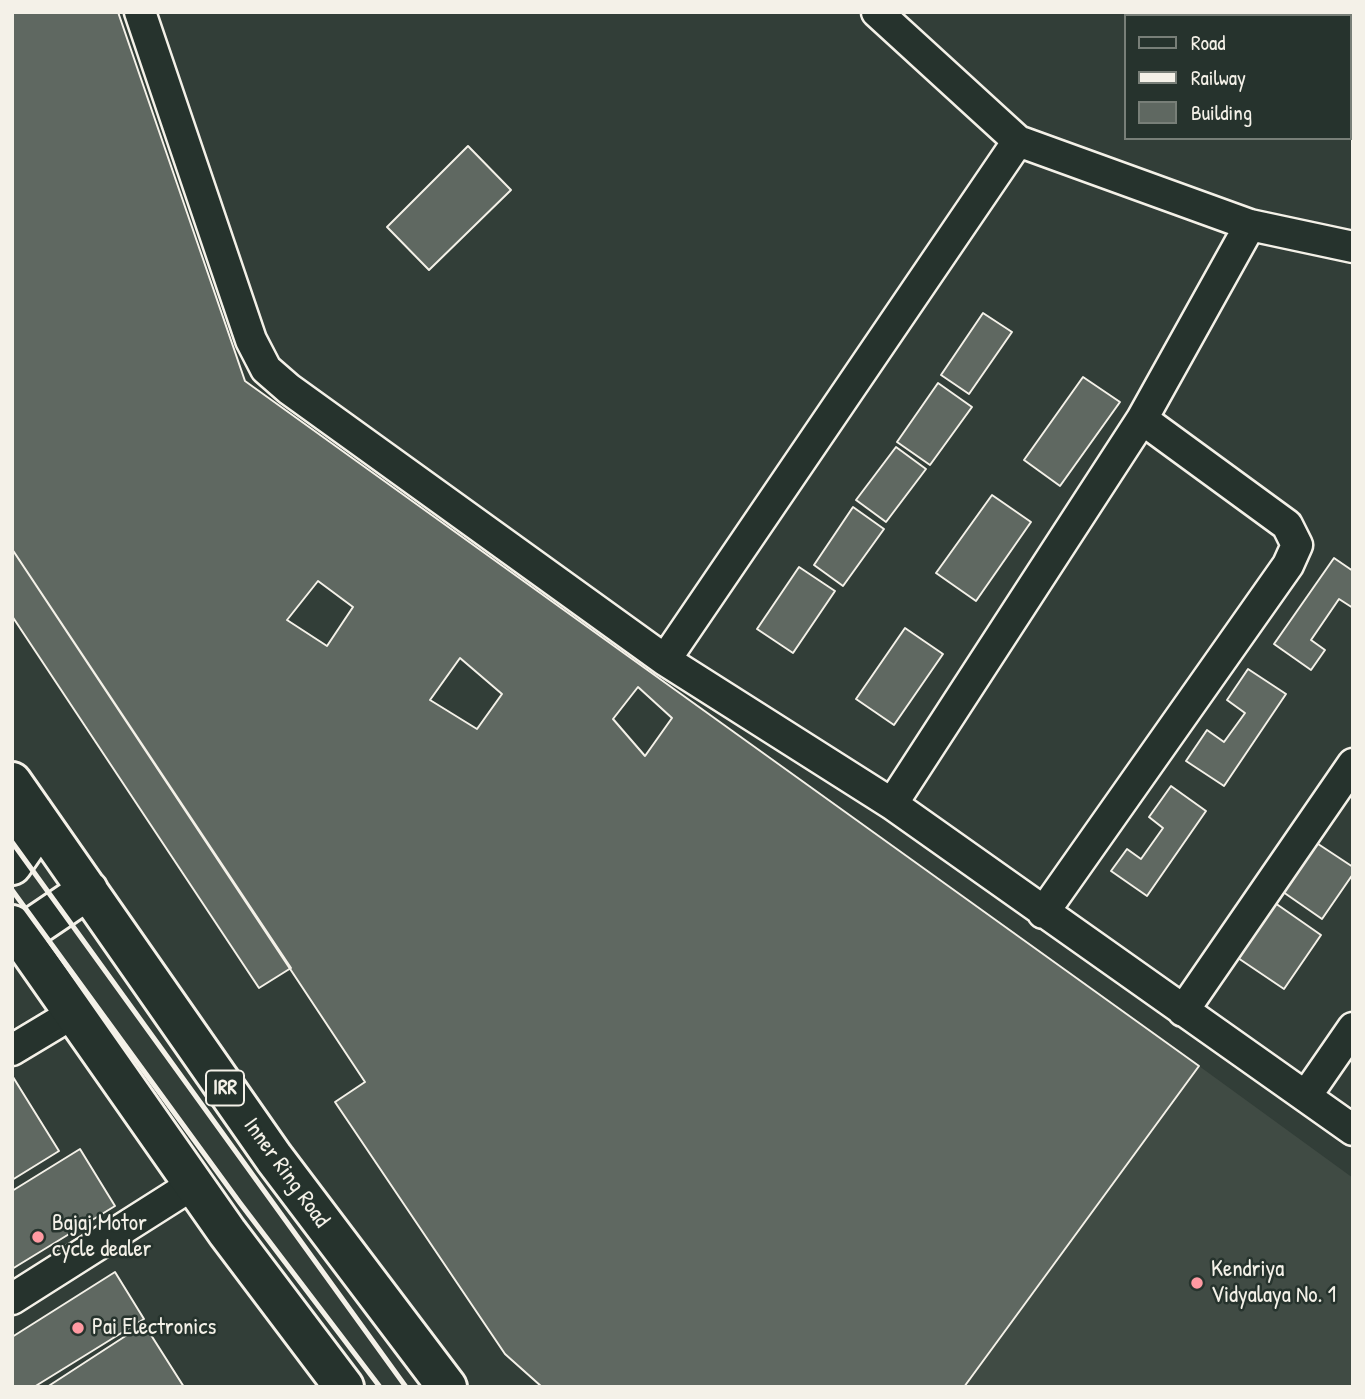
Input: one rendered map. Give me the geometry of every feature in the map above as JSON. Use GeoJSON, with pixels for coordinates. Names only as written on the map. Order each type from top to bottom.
{"type":"FeatureCollection","features":[{"type":"Feature","properties":{"kind":"highway"},"geometry":{"type":"LineString","coordinates":[[12,865],[29,842],[23,797]]}},
{"type":"Feature","properties":{"kind":"highway","name":"Inner Ring Road"},"geometry":{"type":"LineString","coordinates":[[23,797],[274,1158],[447,1387]]}},
{"type":"Feature","properties":{"kind":"highway"},"geometry":{"type":"LineString","coordinates":[[88,890],[16,930],[72,1014],[195,1183],[227,1232],[344,1387]]}},
{"type":"Feature","properties":{"kind":"street"},"geometry":{"type":"LineString","coordinates":[[141,12],[251,341],[266,369],[289,389],[665,660],[891,804],[1353,1130]]}},
{"type":"Feature","properties":{"kind":"street"},"geometry":{"type":"LineString","coordinates":[[877,12],[1018,141],[1250,225],[1353,247]]}},
{"type":"Feature","properties":{"kind":"street"},"geometry":{"type":"LineString","coordinates":[[665,660],[1018,141]]}},
{"type":"Feature","properties":{"kind":"street"},"geometry":{"type":"LineString","coordinates":[[891,804],[1142,419],[1250,225]]}},
{"type":"Feature","properties":{"kind":"street"},"geometry":{"type":"LineString","coordinates":[[1043,913],[1288,565],[1297,545],[1287,525],[1142,419]]}},
{"type":"Feature","properties":{"kind":"street"},"geometry":{"type":"LineString","coordinates":[[1183,1011],[1353,764]]}},
{"type":"Feature","properties":{"kind":"street"},"geometry":{"type":"LineString","coordinates":[[12,1050],[72,1014]]}},
{"type":"Feature","properties":{"kind":"street"},"geometry":{"type":"LineString","coordinates":[[1306,1096],[1353,1028]]}},
{"type":"Feature","properties":{"kind":"street"},"geometry":{"type":"LineString","coordinates":[[12,1299],[195,1183]]}},
{"type":"Feature","properties":{"kind":"shaded area","name":"Kendriya Vidyalaya No. 1"},"geometry":{"type":"Polygon","coordinates":[[[1199,1066],[1353,1178],[1353,1387],[965,1387],[1199,1066]]]}},
{"type":"Feature","properties":{"kind":"building"},"geometry":{"type":"Polygon","coordinates":[[[12,12],[118,12],[245,381],[1199,1066],[964,1387],[542,1387],[505,1354],[335,1102],[365,1082],[12,549],[12,12]]]}},
{"type":"Feature","properties":{"kind":"building"},"geometry":{"type":"Polygon","coordinates":[[[468,146],[511,190],[429,270],[387,227],[468,146]]]}},
{"type":"Feature","properties":{"kind":"building"},"geometry":{"type":"Polygon","coordinates":[[[983,313],[1012,332],[969,394],[941,375],[983,313]]]}},
{"type":"Feature","properties":{"kind":"building"},"geometry":{"type":"Polygon","coordinates":[[[1083,377],[1120,402],[1060,486],[1024,460],[1083,377]]]}},
{"type":"Feature","properties":{"kind":"building"},"geometry":{"type":"Polygon","coordinates":[[[938,383],[972,407],[930,465],[897,442],[938,383]]]}},
{"type":"Feature","properties":{"kind":"building"},"geometry":{"type":"Polygon","coordinates":[[[896,447],[926,469],[886,522],[856,500],[896,447]]]}},
{"type":"Feature","properties":{"kind":"building"},"geometry":{"type":"Polygon","coordinates":[[[992,495],[1031,522],[976,601],[936,573],[992,495]]]}},
{"type":"Feature","properties":{"kind":"building"},"geometry":{"type":"Polygon","coordinates":[[[853,507],[884,529],[843,586],[814,565],[853,507]]]}},
{"type":"Feature","properties":{"kind":"building"},"geometry":{"type":"Polygon","coordinates":[[[12,549],[291,968],[259,988],[12,616],[12,549]]]}},
{"type":"Feature","properties":{"kind":"building"},"geometry":{"type":"Polygon","coordinates":[[[1334,558],[1353,571],[1353,608],[1339,599],[1311,640],[1325,650],[1311,670],[1274,644],[1334,558]]]}},
{"type":"Feature","properties":{"kind":"building"},"geometry":{"type":"Polygon","coordinates":[[[799,567],[835,591],[793,653],[757,629],[799,567]]]}},
{"type":"Feature","properties":{"kind":"building"},"geometry":{"type":"Polygon","coordinates":[[[318,581],[353,607],[327,646],[287,620],[318,581]]]}},
{"type":"Feature","properties":{"kind":"building"},"geometry":{"type":"Polygon","coordinates":[[[905,628],[943,654],[894,725],[856,699],[905,628]]]}},
{"type":"Feature","properties":{"kind":"building"},"geometry":{"type":"Polygon","coordinates":[[[460,658],[502,694],[477,729],[430,700],[460,658]]]}},
{"type":"Feature","properties":{"kind":"building"},"geometry":{"type":"Polygon","coordinates":[[[1248,669],[1286,694],[1224,786],[1186,761],[1207,730],[1224,742],[1245,713],[1227,700],[1248,669]]]}},
{"type":"Feature","properties":{"kind":"building"},"geometry":{"type":"Polygon","coordinates":[[[638,687],[672,718],[645,756],[613,719],[638,687]]]}},
{"type":"Feature","properties":{"kind":"building"},"geometry":{"type":"Polygon","coordinates":[[[1171,786],[1206,811],[1147,896],[1111,871],[1127,849],[1141,859],[1163,828],[1149,817],[1171,786]]]}},
{"type":"Feature","properties":{"kind":"building"},"geometry":{"type":"Polygon","coordinates":[[[1306,836],[1353,867],[1353,874],[1322,919],[1273,885],[1306,836]]]}},
{"type":"Feature","properties":{"kind":"building"},"geometry":{"type":"Polygon","coordinates":[[[1275,903],[1321,935],[1284,989],[1238,958],[1275,903]]]}},
{"type":"Feature","properties":{"kind":"building"},"geometry":{"type":"Polygon","coordinates":[[[12,1078],[59,1151],[12,1180],[12,1078]]]}},
{"type":"Feature","properties":{"kind":"building","name":"Bajaj Motor cycle dealer"},"geometry":{"type":"Polygon","coordinates":[[[80,1149],[115,1206],[12,1269],[12,1191],[80,1149]]]}},
{"type":"Feature","properties":{"kind":"building","name":"Pai Electronics"},"geometry":{"type":"Polygon","coordinates":[[[115,1272],[144,1319],[34,1387],[12,1387],[12,1337],[115,1272]]]}},
{"type":"Feature","properties":{"kind":"building"},"geometry":{"type":"Polygon","coordinates":[[[144,1324],[184,1387],[47,1387],[144,1324]]]}},
{"type":"Feature","properties":{"kind":"railway"},"geometry":{"type":"LineString","coordinates":[[12,842],[406,1387]]}},
{"type":"Feature","properties":{"kind":"railway"},"geometry":{"type":"LineString","coordinates":[[12,890],[240,1203],[380,1387]]}},
{"type":"Feature","properties":{"kind":"place","name":"Bajaj Motor cycle dealer"},"geometry":{"type":"Point","coordinates":[38,1237]}},
{"type":"Feature","properties":{"kind":"place","name":"Kendriya Vidyalaya No. 1"},"geometry":{"type":"Point","coordinates":[1197,1283]}},
{"type":"Feature","properties":{"kind":"place","name":"Pai Electronics"},"geometry":{"type":"Point","coordinates":[78,1328]}}]}
